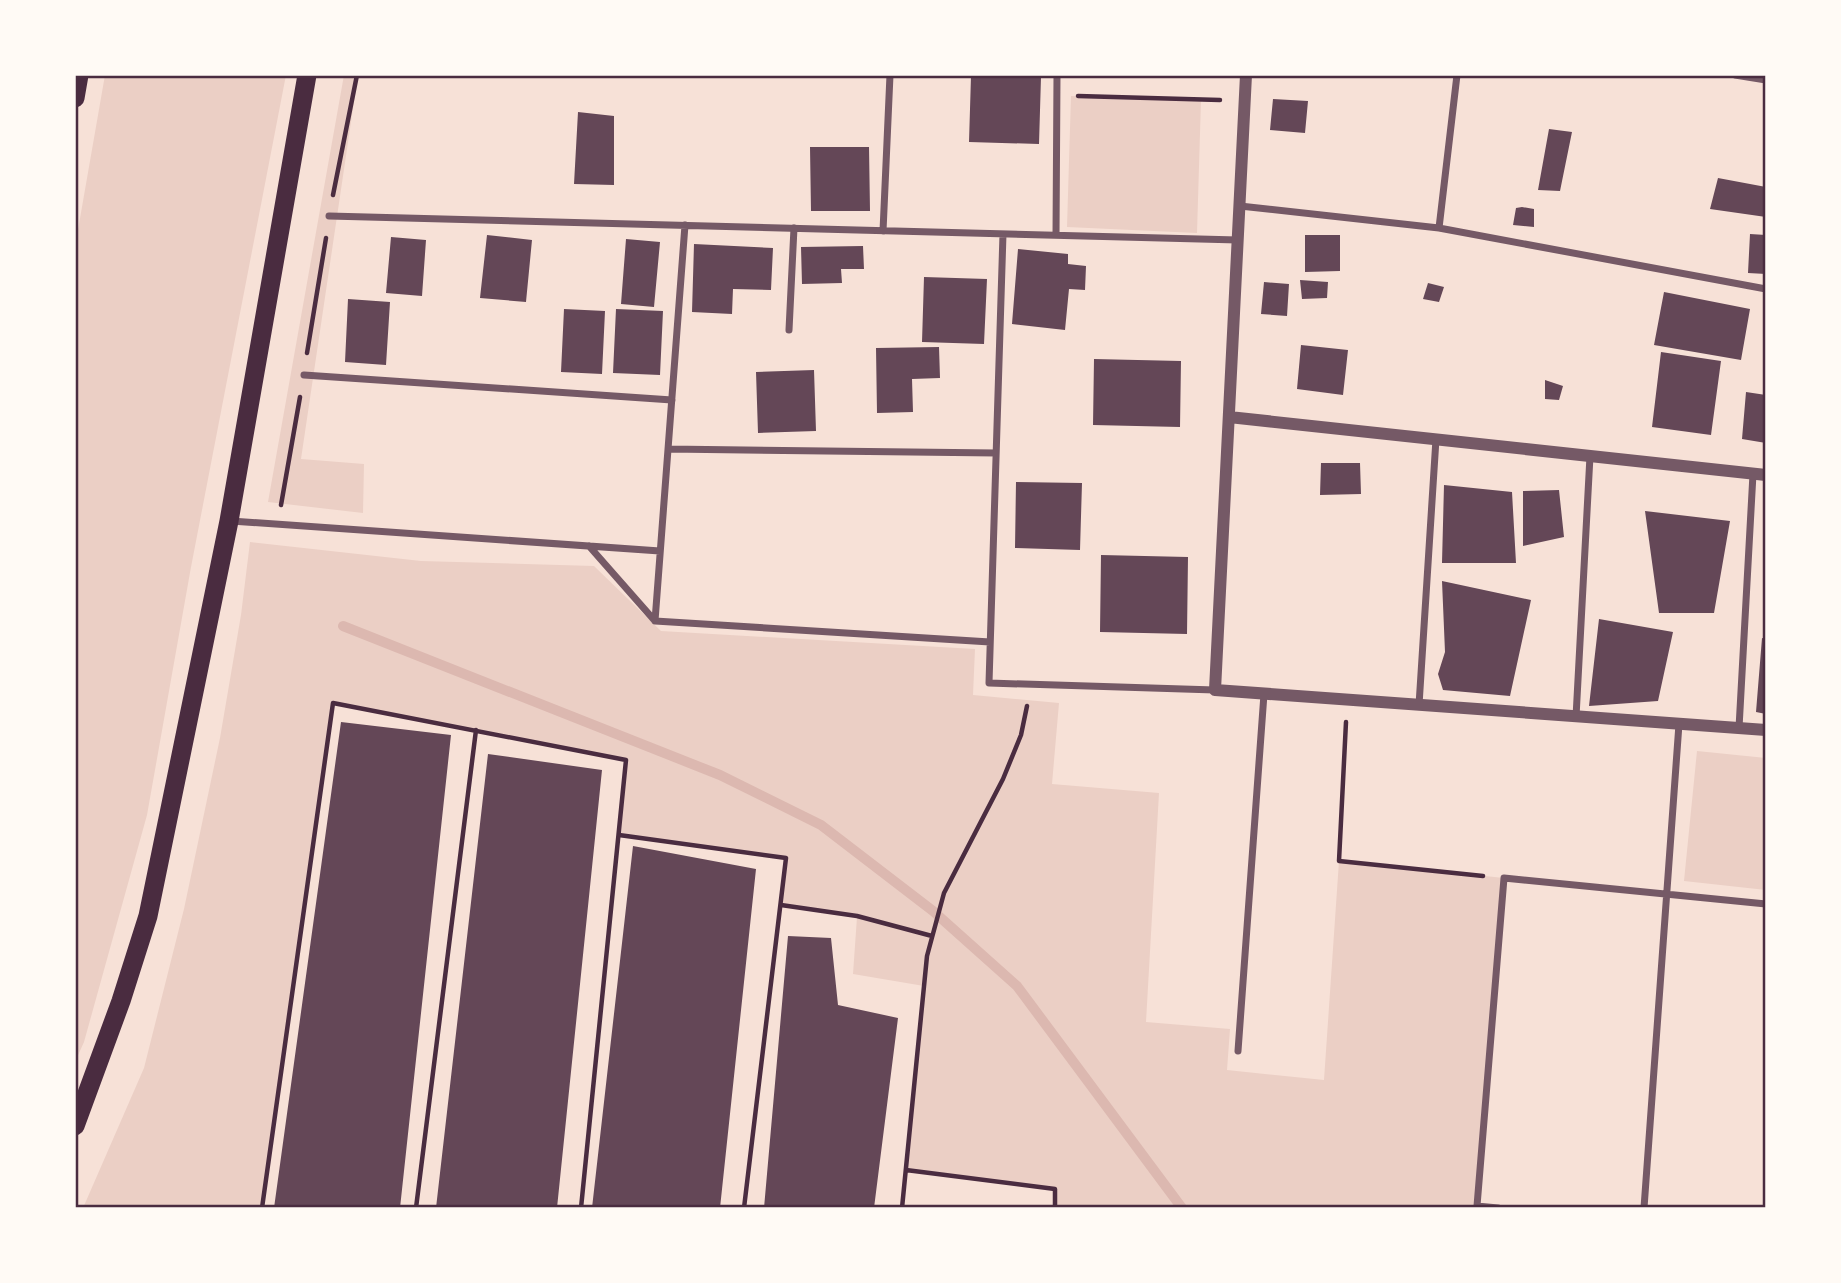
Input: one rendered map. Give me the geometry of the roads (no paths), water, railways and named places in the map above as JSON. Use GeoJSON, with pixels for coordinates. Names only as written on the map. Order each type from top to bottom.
{"type":"FeatureCollection","features":[{"type":"Feature","properties":{"kind":"highway"},"geometry":{"type":"LineString","coordinates":[[75,98],[79,75]]}},
{"type":"Feature","properties":{"kind":"highway"},"geometry":{"type":"LineString","coordinates":[[75,1126],[121,1001],[148,916],[229,521],[307,75]]}},
{"type":"Feature","properties":{"kind":"street"},"geometry":{"type":"LineString","coordinates":[[883,231],[890,75]]}},
{"type":"Feature","properties":{"kind":"street"},"geometry":{"type":"LineString","coordinates":[[1056,235],[1057,75]]}},
{"type":"Feature","properties":{"kind":"street"},"geometry":{"type":"LineString","coordinates":[[1214,690],[1246,75]]}},
{"type":"Feature","properties":{"kind":"street"},"geometry":{"type":"LineString","coordinates":[[1438,228],[1457,75]]}},
{"type":"Feature","properties":{"kind":"street"},"geometry":{"type":"LineString","coordinates":[[1735,75],[1760,78]]}},
{"type":"Feature","properties":{"kind":"street"},"geometry":{"type":"LineString","coordinates":[[1240,206],[1438,228],[1766,289]]}},
{"type":"Feature","properties":{"kind":"street"},"geometry":{"type":"LineString","coordinates":[[329,216],[1238,240]]}},
{"type":"Feature","properties":{"kind":"street"},"geometry":{"type":"LineString","coordinates":[[655,621],[685,225]]}},
{"type":"Feature","properties":{"kind":"street"},"geometry":{"type":"LineString","coordinates":[[789,330],[794,228]]}},
{"type":"Feature","properties":{"kind":"street"},"geometry":{"type":"LineString","coordinates":[[1003,234],[989,683],[1029,682],[1214,690],[1766,730]]}},
{"type":"Feature","properties":{"kind":"street"},"geometry":{"type":"LineString","coordinates":[[304,375],[672,400]]}},
{"type":"Feature","properties":{"kind":"street"},"geometry":{"type":"LineString","coordinates":[[1229,417],[1760,475],[1739,728]]}},
{"type":"Feature","properties":{"kind":"street"},"geometry":{"type":"LineString","coordinates":[[1419,705],[1436,439]]}},
{"type":"Feature","properties":{"kind":"street"},"geometry":{"type":"LineString","coordinates":[[668,449],[996,453]]}},
{"type":"Feature","properties":{"kind":"street"},"geometry":{"type":"LineString","coordinates":[[1576,717],[1590,456]]}},
{"type":"Feature","properties":{"kind":"street"},"geometry":{"type":"LineString","coordinates":[[229,521],[660,551]]}},
{"type":"Feature","properties":{"kind":"street"},"geometry":{"type":"LineString","coordinates":[[589,546],[655,621],[990,642]]}},
{"type":"Feature","properties":{"kind":"street"},"geometry":{"type":"LineString","coordinates":[[1238,1051],[1264,694]]}},
{"type":"Feature","properties":{"kind":"street"},"geometry":{"type":"LineString","coordinates":[[1644,1208],[1679,724]]}},
{"type":"Feature","properties":{"kind":"street"},"geometry":{"type":"LineString","coordinates":[[1498,1208],[1477,1206],[1504,878],[1766,904]]}},
{"type":"Feature","properties":{"kind":"waterway"},"geometry":{"type":"LineString","coordinates":[[343,626],[720,775],[821,825],[933,911],[1017,986],[1182,1208]]}}]}
